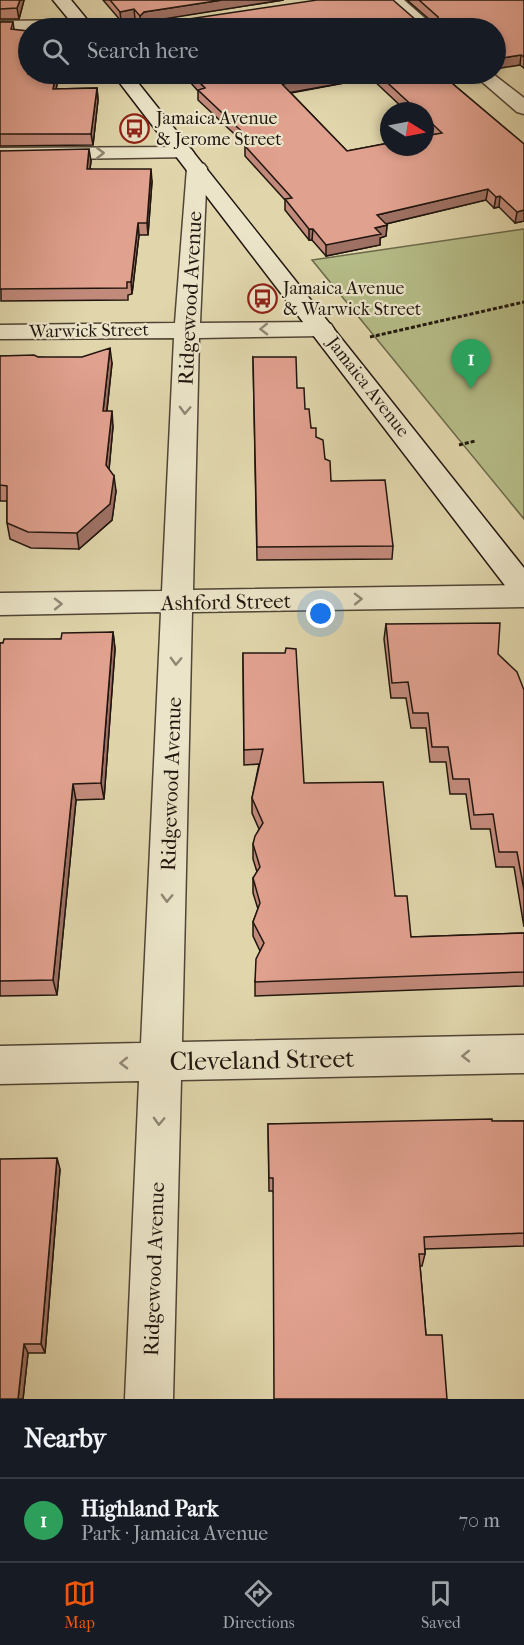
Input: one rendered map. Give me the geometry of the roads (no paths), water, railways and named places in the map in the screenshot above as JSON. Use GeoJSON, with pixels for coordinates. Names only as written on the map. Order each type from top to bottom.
{"type":"FeatureCollection","features":[{"type":"Feature","properties":{"kind":"street"},"geometry":{"type":"LineString","coordinates":[[62,0],[77,18]]}},
{"type":"Feature","properties":{"kind":"street"},"geometry":{"type":"LineString","coordinates":[[393,0],[415,18]]}},
{"type":"Feature","properties":{"kind":"street"},"geometry":{"type":"LineString","coordinates":[[0,26],[18,26]]}},
{"type":"Feature","properties":{"kind":"street","name":"Jamaica Avenue"},"geometry":{"type":"LineString","coordinates":[[130,84],[524,589]]}},
{"type":"Feature","properties":{"kind":"street"},"geometry":{"type":"LineString","coordinates":[[494,84],[524,108]]}},
{"type":"Feature","properties":{"kind":"street"},"geometry":{"type":"LineString","coordinates":[[0,154],[191,161]]}},
{"type":"Feature","properties":{"kind":"street","name":"Ridgewood Avenue"},"geometry":{"type":"LineString","coordinates":[[149,1399],[188,330],[191,161]]}},
{"type":"Feature","properties":{"kind":"street","name":"Warwick Street"},"geometry":{"type":"LineString","coordinates":[[0,332],[322,329]]}},
{"type":"Feature","properties":{"kind":"street","name":"Ashford Street"},"geometry":{"type":"LineString","coordinates":[[0,604],[524,597]]}},
{"type":"Feature","properties":{"kind":"street","name":"Cleveland Street"},"geometry":{"type":"LineString","coordinates":[[0,1065],[524,1054]]}},
{"type":"Feature","properties":{"kind":"place","name":"Jamaica Avenue & Jerome Street"},"geometry":{"type":"Point","coordinates":[135,128]}},
{"type":"Feature","properties":{"kind":"place","name":"Jamaica Avenue & Warwick Street"},"geometry":{"type":"Point","coordinates":[262,298]}},
{"type":"Feature","properties":{"kind":"place","name":"Highland Park"},"geometry":{"type":"Point","coordinates":[471,389]}}]}
